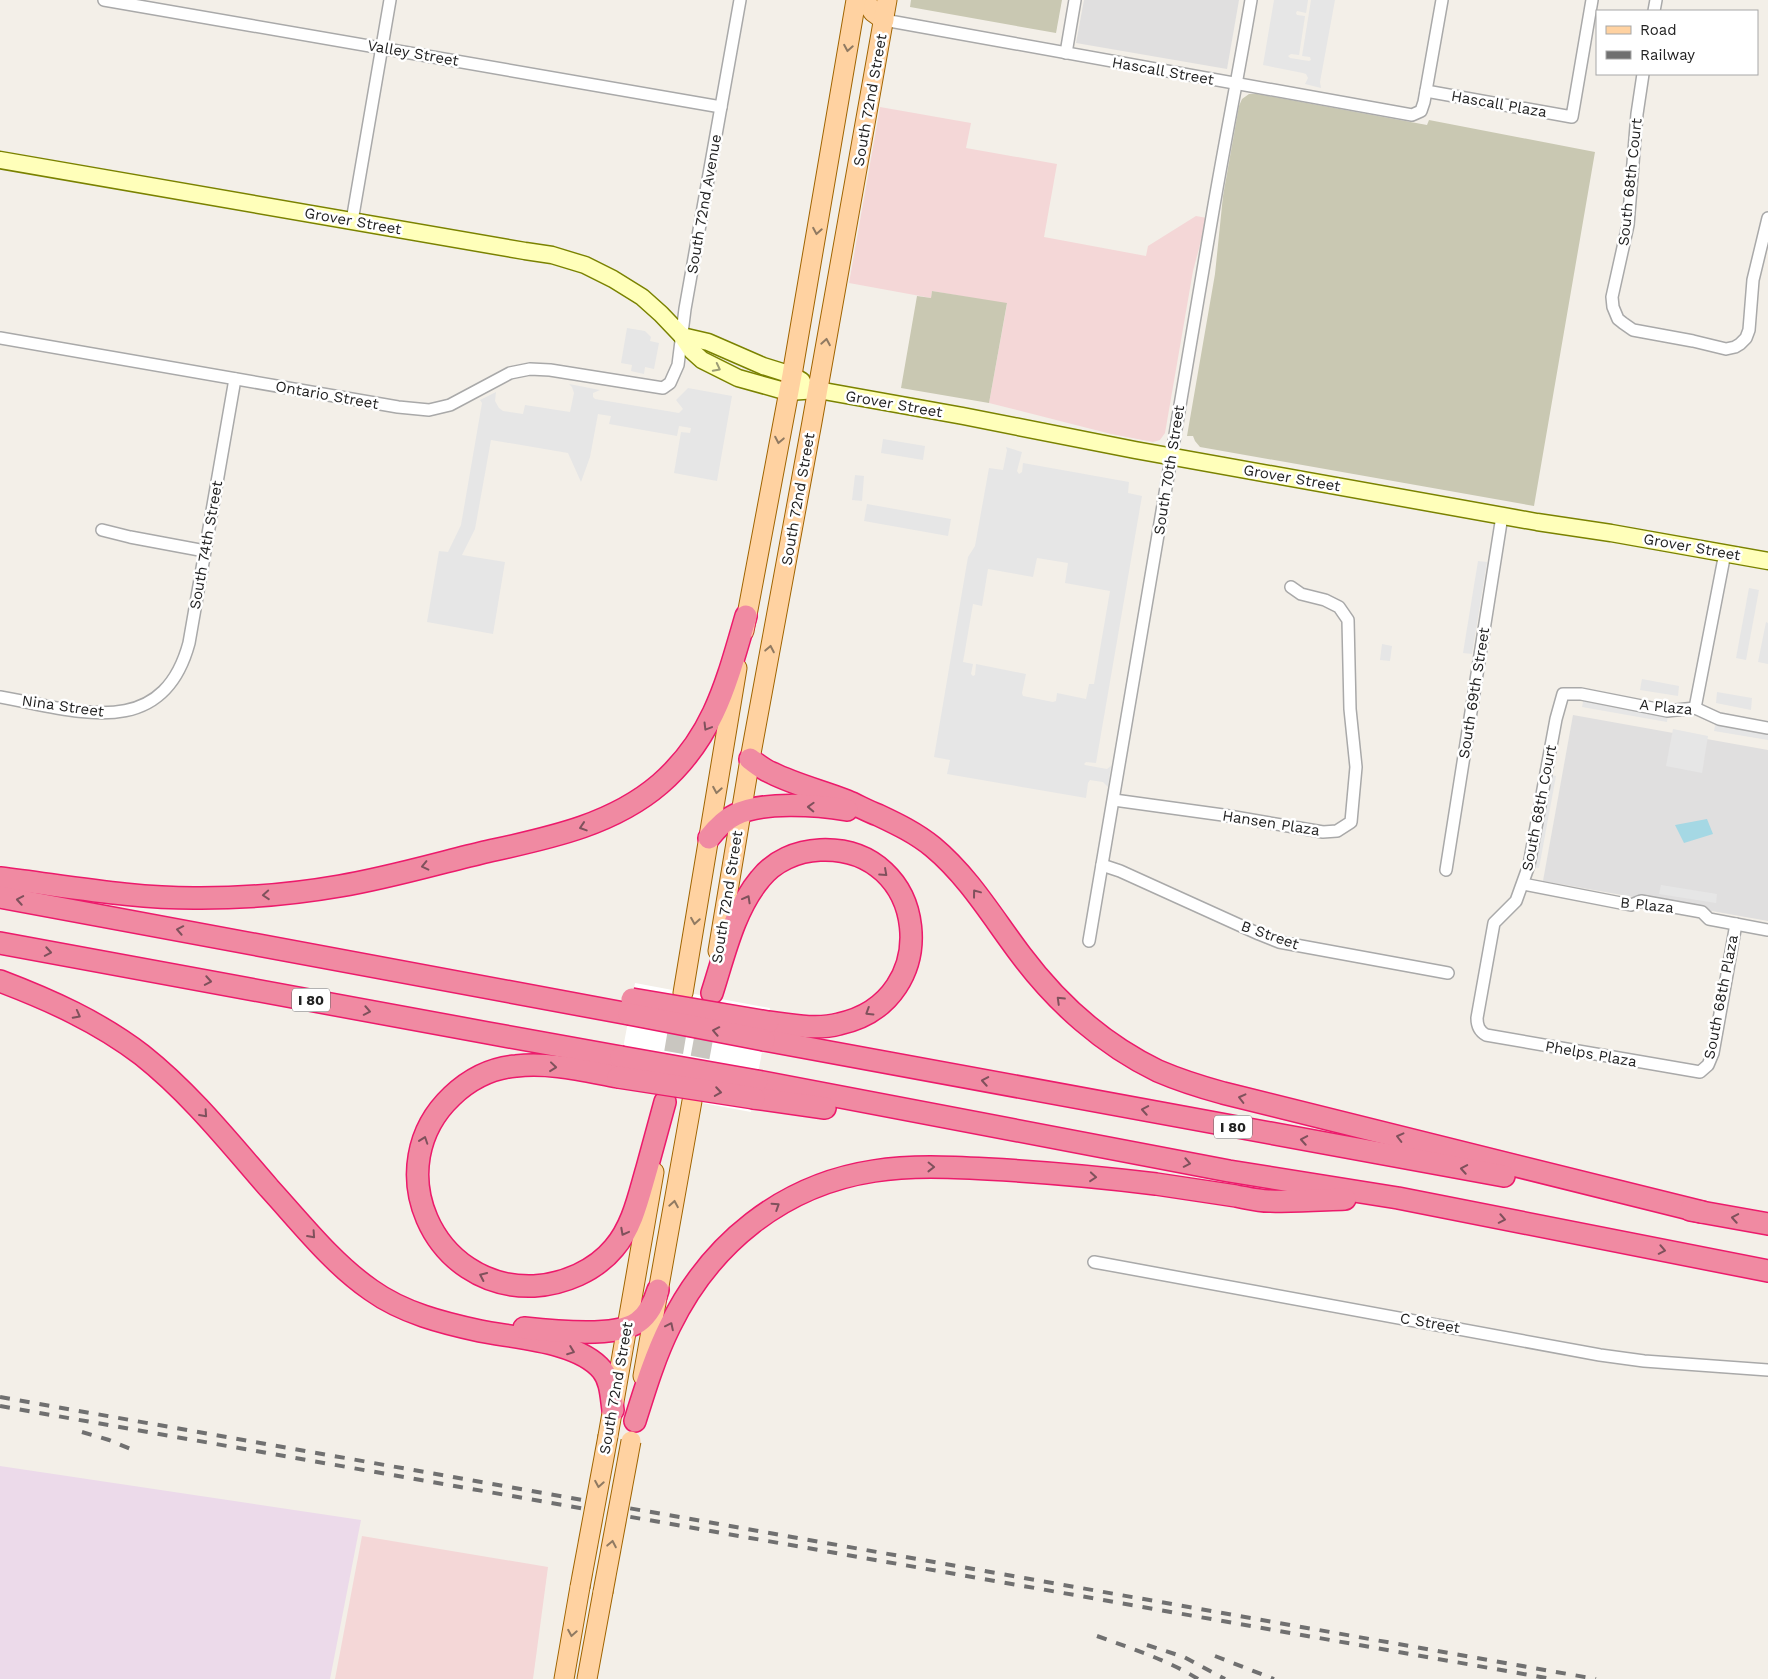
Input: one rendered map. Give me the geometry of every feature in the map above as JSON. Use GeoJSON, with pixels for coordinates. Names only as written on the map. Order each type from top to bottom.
{"type":"FeatureCollection","features":[{"type":"Feature","properties":{"kind":"highway"},"geometry":{"type":"LineString","coordinates":[[0,878],[168,898],[272,895],[342,886],[516,845],[591,824],[617,812],[659,784],[679,765],[696,744],[721,698],[746,616]]}},
{"type":"Feature","properties":{"kind":"highway"},"geometry":{"type":"LineString","coordinates":[[750,759],[777,776],[848,801],[914,833],[946,859],[974,889],[1034,972],[1071,1011],[1116,1048],[1160,1072],[1222,1094],[1702,1212]]}},
{"type":"Feature","properties":{"kind":"highway"},"geometry":{"type":"LineString","coordinates":[[709,838],[726,821],[741,812],[755,809],[787,806],[820,807],[877,815]]}},
{"type":"Feature","properties":{"kind":"highway"},"geometry":{"type":"LineString","coordinates":[[711,996],[740,913],[757,882],[770,869],[791,856],[816,850],[845,852],[873,864],[894,884],[905,901],[910,916],[912,935],[910,955],[900,982],[880,1005],[848,1022],[766,1031]]}},
{"type":"Feature","properties":{"kind":"highway","name":"I 80"},"geometry":{"type":"LineString","coordinates":[[0,897],[297,952],[766,1031],[1768,1224]]}},
{"type":"Feature","properties":{"kind":"highway","name":"I 80"},"geometry":{"type":"LineString","coordinates":[[0,943],[488,1034],[620,1067],[1070,1140],[1229,1171],[1398,1198],[1768,1271]]}},
{"type":"Feature","properties":{"kind":"highway"},"geometry":{"type":"LineString","coordinates":[[0,981],[73,1012],[96,1025],[141,1055],[165,1075],[195,1105],[341,1266],[373,1292],[406,1310],[440,1321],[547,1344],[580,1354],[601,1369],[606,1377],[611,1390],[613,1410]]}},
{"type":"Feature","properties":{"kind":"highway"},"geometry":{"type":"LineString","coordinates":[[620,1067],[517,1066],[500,1069],[481,1076],[465,1085],[444,1104],[432,1121],[424,1138],[418,1165],[418,1184],[424,1213],[432,1230],[443,1246],[457,1260],[482,1276],[520,1286],[540,1286],[559,1282],[576,1276],[594,1266],[614,1248],[629,1223],[639,1196],[665,1099]]}},
{"type":"Feature","properties":{"kind":"highway"},"geometry":{"type":"LineString","coordinates":[[633,1431],[649,1377],[670,1325],[692,1288],[721,1251],[752,1223],[790,1198],[816,1186],[850,1175],[898,1168],[983,1169],[1111,1179],[1268,1201],[1398,1198]]}},
{"type":"Feature","properties":{"kind":"highway"},"geometry":{"type":"LineString","coordinates":[[406,1310],[530,1328],[591,1332],[627,1328],[638,1322],[652,1308],[658,1290]]}},
{"type":"Feature","properties":{"kind":"main road","name":"South 72nd Street"},"geometry":{"type":"LineString","coordinates":[[683,992],[746,616],[790,384],[856,0]]}},
{"type":"Feature","properties":{"kind":"main road"},"geometry":{"type":"LineString","coordinates":[[865,0],[873,12],[884,20]]}},
{"type":"Feature","properties":{"kind":"main road","name":"South 72nd Street"},"geometry":{"type":"LineString","coordinates":[[711,996],[750,759],[887,0]]}},
{"type":"Feature","properties":{"kind":"main road","name":"Grover Street"},"geometry":{"type":"LineString","coordinates":[[0,160],[552,256],[585,265],[635,292],[661,314],[702,360],[738,378],[790,384],[963,416],[1067,438],[1502,516],[1768,561]]}},
{"type":"Feature","properties":{"kind":"main road","name":"South 72nd Street"},"geometry":{"type":"LineString","coordinates":[[564,1679],[613,1410],[665,1099]]}},
{"type":"Feature","properties":{"kind":"main road","name":"South 72nd Street"},"geometry":{"type":"LineString","coordinates":[[587,1679],[692,1101]]}},
{"type":"Feature","properties":{"kind":"street","name":"Valley Street"},"geometry":{"type":"LineString","coordinates":[[104,0],[721,107]]}},
{"type":"Feature","properties":{"kind":"street"},"geometry":{"type":"LineString","coordinates":[[352,221],[390,0]]}},
{"type":"Feature","properties":{"kind":"street","name":"South 72nd Avenue"},"geometry":{"type":"LineString","coordinates":[[647,386],[659,388],[670,384],[678,364],[685,308],[740,0]]}},
{"type":"Feature","properties":{"kind":"street"},"geometry":{"type":"LineString","coordinates":[[1066,54],[1075,0]]}},
{"type":"Feature","properties":{"kind":"street","name":"South 70th Street"},"geometry":{"type":"LineString","coordinates":[[1089,941],[1225,139],[1237,84],[1251,0]]}},
{"type":"Feature","properties":{"kind":"street"},"geometry":{"type":"LineString","coordinates":[[1426,91],[1442,0]]}},
{"type":"Feature","properties":{"kind":"street","name":"Hascall Plaza"},"geometry":{"type":"LineString","coordinates":[[1426,91],[1572,116],[1592,0]]}},
{"type":"Feature","properties":{"kind":"street","name":"Hascall Street"},"geometry":{"type":"LineString","coordinates":[[884,20],[1407,115],[1420,111],[1426,91]]}},
{"type":"Feature","properties":{"kind":"street","name":"South 68th Court"},"geometry":{"type":"LineString","coordinates":[[1643,75],[1637,114],[1628,225],[1612,297],[1613,307],[1622,324],[1633,330],[1726,349],[1740,344],[1746,338],[1749,330],[1753,280],[1768,218]]}},
{"type":"Feature","properties":{"kind":"street","name":"Ontario Street"},"geometry":{"type":"LineString","coordinates":[[0,338],[421,410],[450,406],[510,373],[530,369],[550,370],[647,386]]}},
{"type":"Feature","properties":{"kind":"street","name":"South 74th Street"},"geometry":{"type":"LineString","coordinates":[[153,700],[172,682],[184,661],[189,643],[235,379]]}},
{"type":"Feature","properties":{"kind":"street","name":"South 69th Street"},"geometry":{"type":"LineString","coordinates":[[1446,870],[1502,516]]}},
{"type":"Feature","properties":{"kind":"street"},"geometry":{"type":"LineString","coordinates":[[102,530],[205,551]]}},
{"type":"Feature","properties":{"kind":"street"},"geometry":{"type":"LineString","coordinates":[[1694,708],[1725,553]]}},
{"type":"Feature","properties":{"kind":"street","name":"Hansen Plaza"},"geometry":{"type":"LineString","coordinates":[[1114,800],[1224,815],[1323,832],[1337,831],[1351,822],[1356,780],[1350,709],[1348,620],[1339,607],[1325,600],[1301,594],[1291,587]]}},
{"type":"Feature","properties":{"kind":"street","name":"South 68th Court"},"geometry":{"type":"LineString","coordinates":[[1479,1029],[1476,1018],[1494,923],[1516,901],[1529,866],[1556,719],[1563,694]]}},
{"type":"Feature","properties":{"kind":"street","name":"A Plaza"},"geometry":{"type":"LineString","coordinates":[[1563,694],[1581,694],[1667,711],[1694,708],[1719,719],[1768,728]]}},
{"type":"Feature","properties":{"kind":"street","name":"Nina Street"},"geometry":{"type":"LineString","coordinates":[[0,697],[106,714],[129,710],[153,700]]}},
{"type":"Feature","properties":{"kind":"street","name":"B Street"},"geometry":{"type":"LineString","coordinates":[[1102,865],[1120,871],[1279,942],[1448,973]]}},
{"type":"Feature","properties":{"kind":"street","name":"B Plaza"},"geometry":{"type":"LineString","coordinates":[[1523,884],[1631,905],[1641,901],[1702,912],[1709,919],[1768,930]]}},
{"type":"Feature","properties":{"kind":"street","name":"South 68th Plaza"},"geometry":{"type":"LineString","coordinates":[[1704,1069],[1713,1053],[1736,924]]}},
{"type":"Feature","properties":{"kind":"street","name":"Phelps Plaza"},"geometry":{"type":"LineString","coordinates":[[1479,1029],[1486,1035],[1696,1073],[1704,1069]]}},
{"type":"Feature","properties":{"kind":"street","name":"C Street"},"geometry":{"type":"LineString","coordinates":[[1094,1262],[1600,1354],[1653,1362],[1768,1370]]}},
{"type":"Feature","properties":{"kind":"shaded area"},"geometry":{"type":"Polygon","coordinates":[[[911,0],[1062,0],[1056,33],[910,7],[911,0]]]}},
{"type":"Feature","properties":{"kind":"shaded area"},"geometry":{"type":"Polygon","coordinates":[[[1084,0],[1239,0],[1227,69],[1076,43],[1084,0]]]}},
{"type":"Feature","properties":{"kind":"shaded area"},"geometry":{"type":"Polygon","coordinates":[[[1274,0],[1308,0],[1306,13],[1297,11],[1296,13],[1297,15],[1305,16],[1299,55],[1291,54],[1288,56],[1309,61],[1311,60],[1310,57],[1302,56],[1311,0],[1335,0],[1320,82],[1321,88],[1305,84],[1308,78],[1306,74],[1263,65],[1274,0]]]}},
{"type":"Feature","properties":{"kind":"shaded area"},"geometry":{"type":"Polygon","coordinates":[[[1249,94],[1427,125],[1429,120],[1595,152],[1534,506],[1200,447],[1193,436],[1187,436],[1215,274],[1223,196],[1239,106],[1242,99],[1249,94]]]}},
{"type":"Feature","properties":{"kind":"shaded area"},"geometry":{"type":"Polygon","coordinates":[[[880,107],[971,123],[966,148],[1057,164],[1044,237],[1146,256],[1148,246],[1196,216],[1207,218],[1193,271],[1165,433],[1160,440],[1153,442],[1111,434],[989,403],[1007,304],[932,291],[931,298],[849,283],[880,107]]]}},
{"type":"Feature","properties":{"kind":"shaded area"},"geometry":{"type":"Polygon","coordinates":[[[932,291],[1007,303],[989,403],[901,388],[917,296],[931,298],[932,291]]]}},
{"type":"Feature","properties":{"kind":"shaded area"},"geometry":{"type":"Polygon","coordinates":[[[627,328],[645,331],[651,337],[650,341],[659,343],[654,369],[645,367],[644,374],[631,371],[632,365],[621,363],[627,328]]]}},
{"type":"Feature","properties":{"kind":"shaded area"},"geometry":{"type":"Polygon","coordinates":[[[569,384],[600,390],[593,393],[595,399],[679,413],[683,409],[676,400],[688,388],[732,396],[717,481],[674,473],[681,432],[690,433],[691,428],[679,426],[677,436],[609,424],[611,416],[598,414],[590,457],[581,482],[568,453],[491,440],[475,529],[462,555],[505,562],[493,634],[427,622],[439,551],[448,552],[461,525],[482,403],[480,400],[496,392],[495,401],[503,411],[523,414],[525,405],[570,412],[574,393],[569,384]]]}},
{"type":"Feature","properties":{"kind":"shaded area"},"geometry":{"type":"Polygon","coordinates":[[[883,439],[925,446],[923,460],[881,453],[883,439]]]}},
{"type":"Feature","properties":{"kind":"shaded area"},"geometry":{"type":"Polygon","coordinates":[[[1006,447],[1022,452],[1017,471],[1019,474],[1022,472],[1023,463],[1129,482],[1128,493],[1142,496],[1096,763],[1086,762],[1084,764],[1107,769],[1111,766],[1108,787],[1103,782],[1090,780],[1086,798],[947,774],[950,760],[934,757],[968,557],[975,546],[989,468],[1003,470],[1006,447]],[[1037,558],[1033,577],[988,569],[982,606],[973,604],[963,662],[973,664],[971,674],[973,676],[975,675],[976,664],[1026,674],[1023,696],[1053,702],[1056,701],[1057,693],[1086,699],[1089,684],[1094,684],[1110,591],[1065,583],[1068,563],[1037,558]]]}},
{"type":"Feature","properties":{"kind":"shaded area"},"geometry":{"type":"Polygon","coordinates":[[[855,475],[864,476],[862,501],[852,500],[855,475]]]}},
{"type":"Feature","properties":{"kind":"shaded area"},"geometry":{"type":"Polygon","coordinates":[[[867,504],[951,519],[948,536],[864,521],[867,504]]]}},
{"type":"Feature","properties":{"kind":"shaded area"},"geometry":{"type":"Polygon","coordinates":[[[1478,561],[1487,562],[1472,654],[1463,653],[1478,561]]]}},
{"type":"Feature","properties":{"kind":"shaded area"},"geometry":{"type":"Polygon","coordinates":[[[1749,588],[1759,590],[1746,660],[1736,658],[1749,588]]]}},
{"type":"Feature","properties":{"kind":"shaded area"},"geometry":{"type":"Polygon","coordinates":[[[1766,622],[1768,623],[1768,664],[1758,662],[1766,622]]]}},
{"type":"Feature","properties":{"kind":"shaded area"},"geometry":{"type":"Polygon","coordinates":[[[1382,644],[1392,646],[1390,661],[1380,660],[1382,644]]]}},
{"type":"Feature","properties":{"kind":"shaded area"},"geometry":{"type":"Polygon","coordinates":[[[1642,679],[1679,686],[1678,696],[1640,690],[1642,679]]]}},
{"type":"Feature","properties":{"kind":"shaded area"},"geometry":{"type":"Polygon","coordinates":[[[1717,692],[1752,698],[1751,710],[1716,703],[1717,692]]]}},
{"type":"Feature","properties":{"kind":"shaded area"},"geometry":{"type":"Polygon","coordinates":[[[1584,697],[1668,713],[1667,722],[1582,707],[1584,697]]]}},
{"type":"Feature","properties":{"kind":"shaded area"},"geometry":{"type":"Polygon","coordinates":[[[1573,715],[1768,750],[1768,921],[1543,881],[1573,715]]]}},
{"type":"Feature","properties":{"kind":"shaded area"},"geometry":{"type":"Polygon","coordinates":[[[1716,721],[1768,731],[1768,740],[1714,731],[1716,721]]]}},
{"type":"Feature","properties":{"kind":"shaded area"},"geometry":{"type":"Polygon","coordinates":[[[1673,729],[1708,736],[1702,773],[1666,766],[1673,729]]]}},
{"type":"Feature","properties":{"kind":"shaded area"},"geometry":{"type":"Polygon","coordinates":[[[1549,775],[1556,776],[1539,868],[1531,867],[1549,775]]]}},
{"type":"Feature","properties":{"kind":"shaded area"},"geometry":{"type":"Polygon","coordinates":[[[1661,885],[1717,894],[1716,903],[1659,894],[1661,885]]]}},
{"type":"Feature","properties":{"kind":"shaded area"},"geometry":{"type":"Polygon","coordinates":[[[0,1466],[361,1520],[330,1679],[0,1679],[0,1466]]]}},
{"type":"Feature","properties":{"kind":"shaded area"},"geometry":{"type":"Polygon","coordinates":[[[362,1536],[548,1567],[533,1679],[335,1679],[362,1536]]]}},
{"type":"Feature","properties":{"kind":"water"},"geometry":{"type":"Polygon","coordinates":[[[1707,819],[1713,834],[1684,843],[1675,825],[1707,819]]]}},
{"type":"Feature","properties":{"kind":"pier"},"geometry":{"type":"Polygon","coordinates":[[[635,983],[770,1008],[751,1112],[616,1087],[635,983]]]}},
{"type":"Feature","properties":{"kind":"tunnel"},"geometry":{"type":"LineString","coordinates":[[669,1080],[681,1009]]}},
{"type":"Feature","properties":{"kind":"tunnel"},"geometry":{"type":"LineString","coordinates":[[695,1085],[708,1014]]}},
{"type":"Feature","properties":{"kind":"railway"},"geometry":{"type":"LineString","coordinates":[[0,1397],[1596,1679]]}},
{"type":"Feature","properties":{"kind":"railway"},"geometry":{"type":"LineString","coordinates":[[0,1406],[1552,1679]]}},
{"type":"Feature","properties":{"kind":"railway"},"geometry":{"type":"LineString","coordinates":[[82,1432],[109,1440],[138,1452]]}},
{"type":"Feature","properties":{"kind":"railway"},"geometry":{"type":"LineString","coordinates":[[1097,1636],[1161,1660],[1198,1679]]}},
{"type":"Feature","properties":{"kind":"railway"},"geometry":{"type":"LineString","coordinates":[[1147,1645],[1184,1657],[1225,1679]]}},
{"type":"Feature","properties":{"kind":"railway"},"geometry":{"type":"LineString","coordinates":[[1215,1656],[1274,1679]]}}]}
